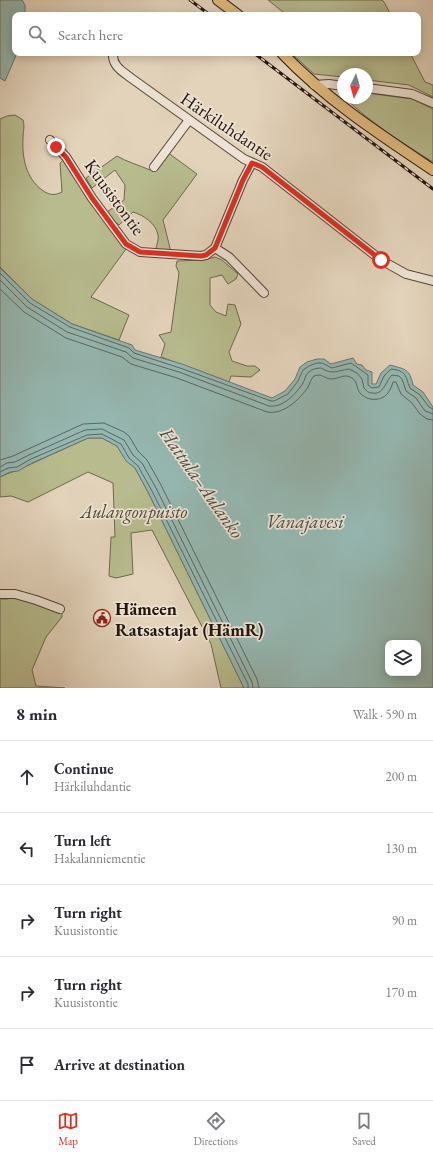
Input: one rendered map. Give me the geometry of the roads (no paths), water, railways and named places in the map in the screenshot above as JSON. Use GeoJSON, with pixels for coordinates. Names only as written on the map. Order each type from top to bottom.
{"type":"FeatureCollection","features":[{"type":"Feature","properties":{"kind":"main road"},"geometry":{"type":"LineString","coordinates":[[218,0],[234,12]]}},
{"type":"Feature","properties":{"kind":"main road"},"geometry":{"type":"LineString","coordinates":[[285,56],[314,85],[363,123],[433,170]]}},
{"type":"Feature","properties":{"kind":"street","name":"Härkiluhdantie"},"geometry":{"type":"LineString","coordinates":[[114,56],[115,66],[244,159],[262,167],[390,266],[406,274],[433,281]]}},
{"type":"Feature","properties":{"kind":"street"},"geometry":{"type":"LineString","coordinates":[[314,85],[337,86]]}},
{"type":"Feature","properties":{"kind":"street"},"geometry":{"type":"LineString","coordinates":[[373,89],[412,94],[433,103]]}},
{"type":"Feature","properties":{"kind":"street"},"geometry":{"type":"LineString","coordinates":[[154,167],[189,120]]}},
{"type":"Feature","properties":{"kind":"street","name":"Kuusistontie"},"geometry":{"type":"LineString","coordinates":[[50,140],[66,157],[92,198],[126,244],[140,252],[201,256],[206,255],[215,248]]}},
{"type":"Feature","properties":{"kind":"street"},"geometry":{"type":"LineString","coordinates":[[252,163],[243,180],[215,248],[229,257],[264,293]]}},
{"type":"Feature","properties":{"kind":"street"},"geometry":{"type":"LineString","coordinates":[[0,594],[15,594],[60,609]]}},
{"type":"Feature","properties":{"kind":"water"},"geometry":{"type":"Polygon","coordinates":[[[0,0],[22,0],[25,5],[25,12],[12,12],[12,56],[16,56],[5,81],[0,78],[0,0]]]}},
{"type":"Feature","properties":{"kind":"water","name":"Vanajavesi"},"geometry":{"type":"Polygon","coordinates":[[[0,268],[32,299],[72,324],[132,345],[135,350],[182,364],[272,398],[285,391],[295,379],[300,367],[307,362],[317,359],[324,359],[331,364],[353,358],[357,364],[362,365],[366,370],[372,372],[372,384],[376,384],[381,373],[390,365],[406,370],[412,380],[413,385],[423,392],[433,407],[433,688],[244,688],[148,492],[135,468],[126,461],[117,446],[102,438],[88,438],[32,463],[18,471],[10,472],[0,477],[0,268]]]}},
{"type":"Feature","properties":{"kind":"railway"},"geometry":{"type":"LineString","coordinates":[[190,0],[206,12]]}},
{"type":"Feature","properties":{"kind":"railway"},"geometry":{"type":"LineString","coordinates":[[258,56],[433,189]]}},
{"type":"Feature","properties":{"kind":"place","name":"Hämeen Ratsastajat (HämR)"},"geometry":{"type":"Point","coordinates":[102,618]}},
{"type":"Feature","properties":{"kind":"water label","name":"Hattula–Aulanko"},"geometry":{"type":"Point","coordinates":[202,483]}},
{"type":"Feature","properties":{"kind":"park label","name":"Aulangonpuisto"},"geometry":{"type":"Point","coordinates":[134,511]}}]}
